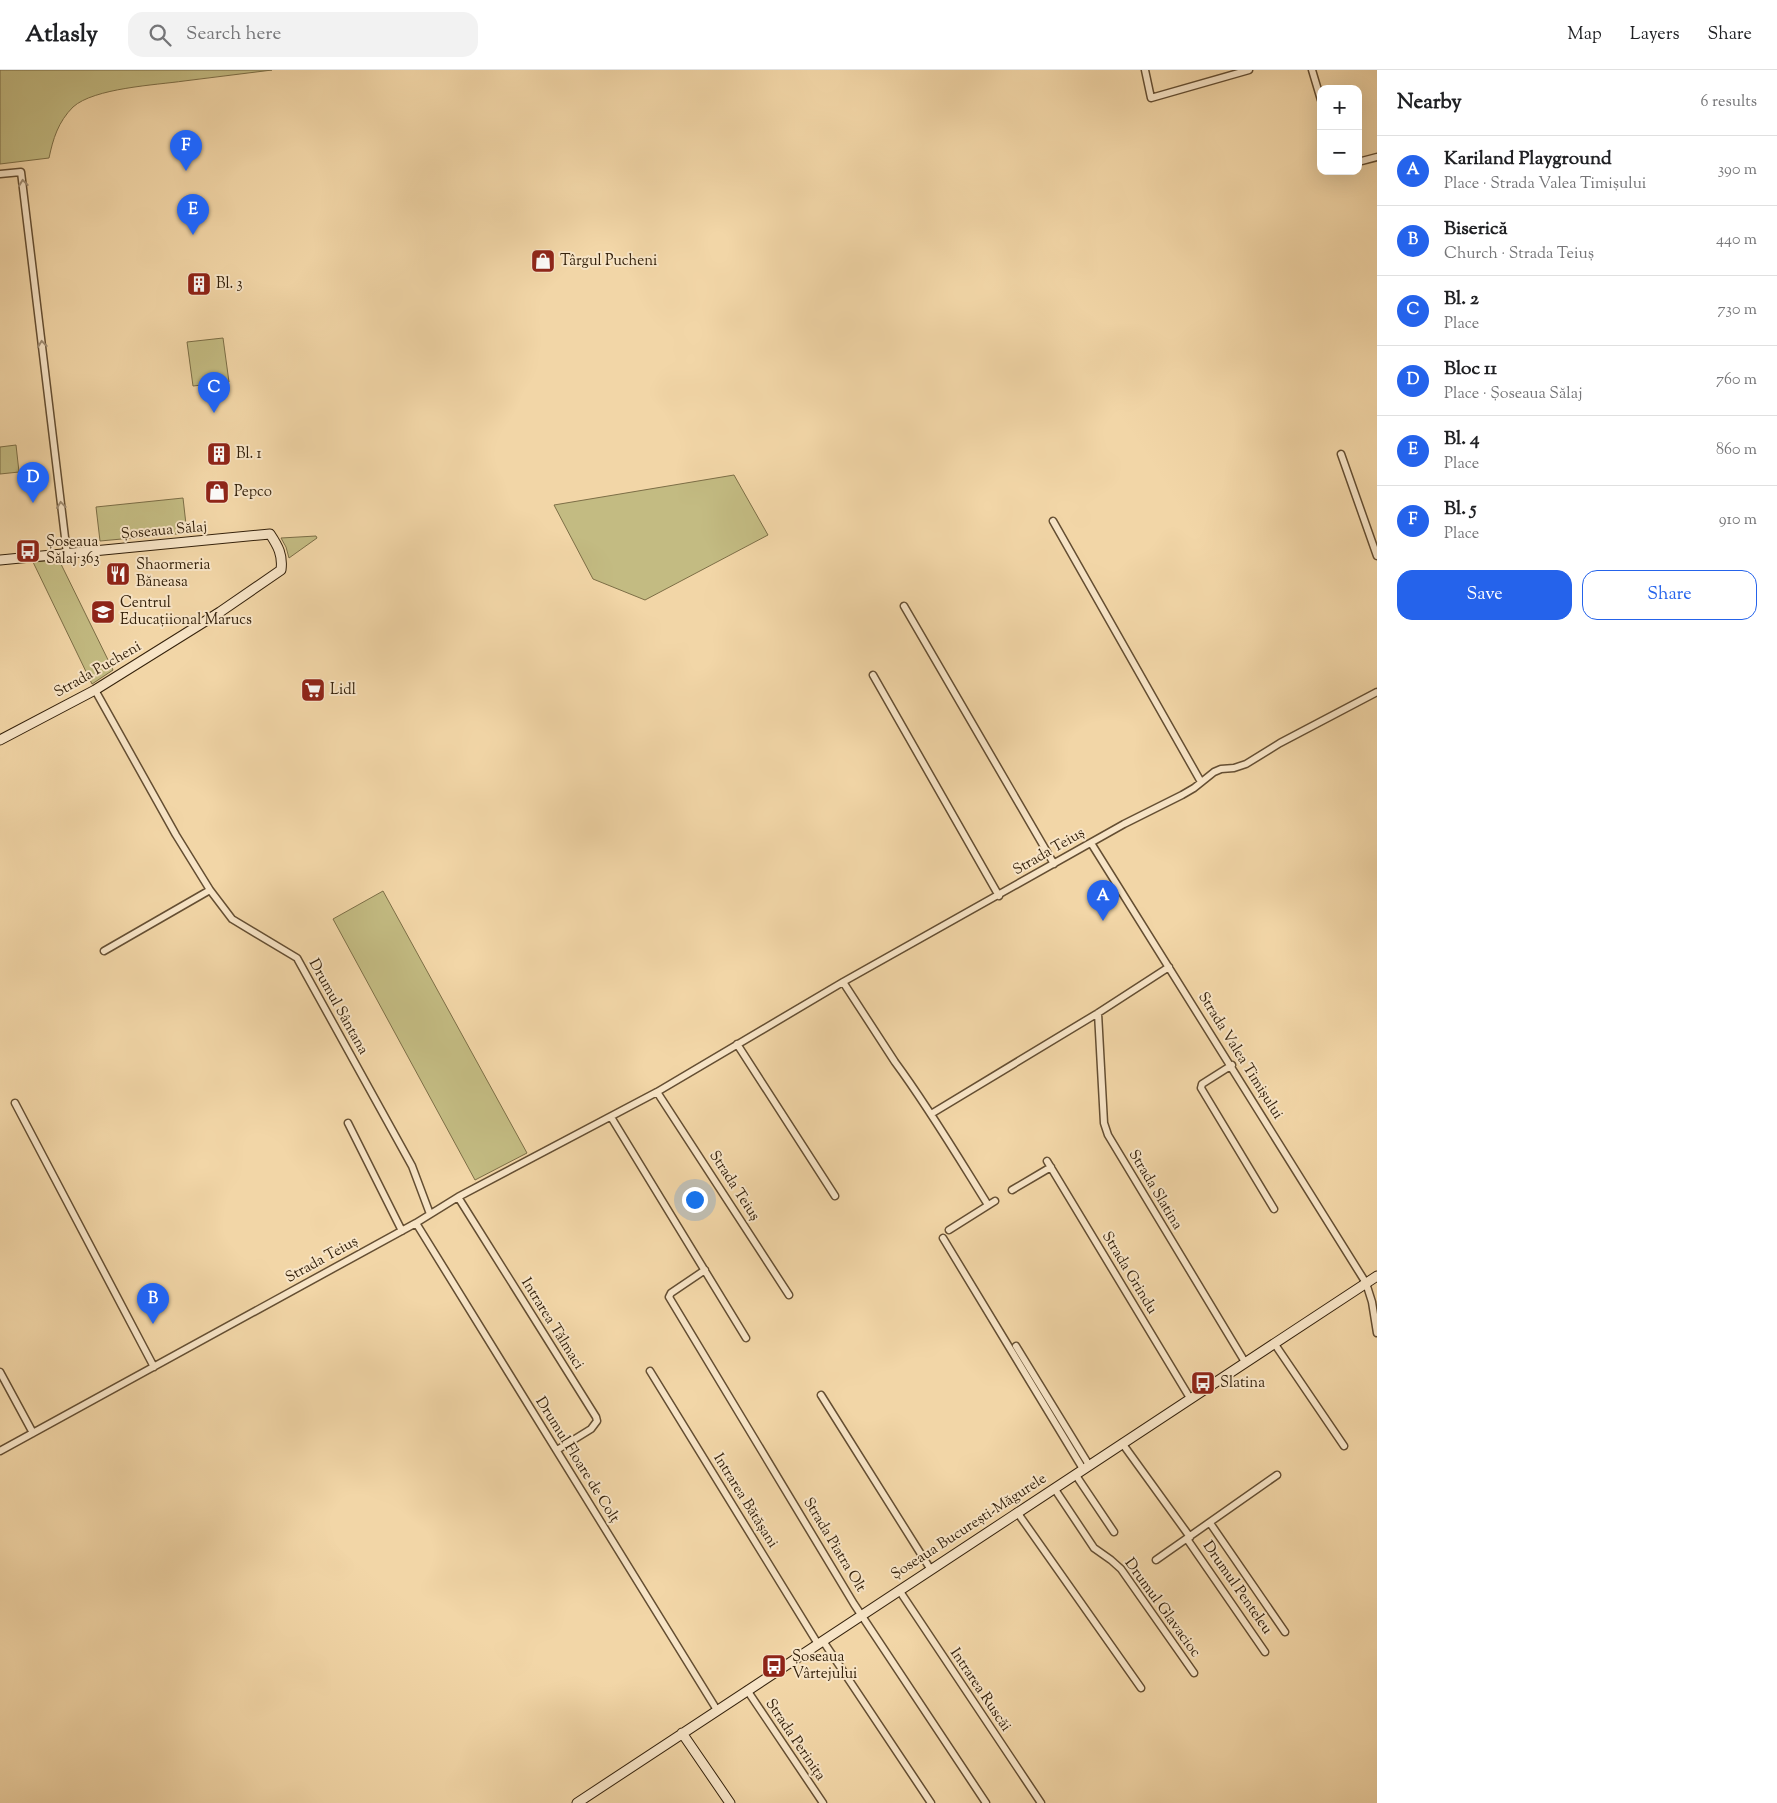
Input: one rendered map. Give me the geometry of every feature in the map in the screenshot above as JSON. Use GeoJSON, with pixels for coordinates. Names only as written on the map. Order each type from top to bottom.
{"type":"FeatureCollection","features":[{"type":"Feature","properties":{"kind":"main road","name":"Șoseaua Sălaj"},"geometry":{"type":"LineString","coordinates":[[0,560],[270,534],[279,550],[282,562],[281,570]]}},
{"type":"Feature","properties":{"kind":"main road","name":"Strada Pucheni"},"geometry":{"type":"LineString","coordinates":[[0,740],[95,690],[220,612],[281,570]]}},
{"type":"Feature","properties":{"kind":"main road","name":"Șoseaua București-Măgurele"},"geometry":{"type":"LineString","coordinates":[[577,1803],[1377,1276]]}},
{"type":"Feature","properties":{"kind":"main road"},"geometry":{"type":"LineString","coordinates":[[682,1733],[730,1803]]}},
{"type":"Feature","properties":{"kind":"street"},"geometry":{"type":"LineString","coordinates":[[1145,70],[1151,98],[1249,70]]}},
{"type":"Feature","properties":{"kind":"street"},"geometry":{"type":"LineString","coordinates":[[1312,70],[1317,87]]}},
{"type":"Feature","properties":{"kind":"street"},"geometry":{"type":"LineString","coordinates":[[1362,161],[1377,157]]}},
{"type":"Feature","properties":{"kind":"street"},"geometry":{"type":"LineString","coordinates":[[0,174],[21,172],[67,554]]}},
{"type":"Feature","properties":{"kind":"street"},"geometry":{"type":"LineString","coordinates":[[1341,454],[1377,556]]}},
{"type":"Feature","properties":{"kind":"street"},"geometry":{"type":"LineString","coordinates":[[1053,521],[1201,782]]}},
{"type":"Feature","properties":{"kind":"street"},"geometry":{"type":"LineString","coordinates":[[904,606],[1054,864]]}},
{"type":"Feature","properties":{"kind":"street"},"geometry":{"type":"LineString","coordinates":[[873,675],[999,896]]}},
{"type":"Feature","properties":{"kind":"street","name":"Drumul Sântana"},"geometry":{"type":"LineString","coordinates":[[95,690],[176,835],[210,890],[232,918],[297,958],[412,1166],[430,1214]]}},
{"type":"Feature","properties":{"kind":"street","name":"Strada Teiuș"},"geometry":{"type":"LineString","coordinates":[[0,1451],[402,1231],[458,1197],[657,1092],[843,982],[1091,843],[1182,796],[1217,770],[1246,764],[1280,743],[1377,692]]}},
{"type":"Feature","properties":{"kind":"street","name":"Strada Valea Timișului"},"geometry":{"type":"LineString","coordinates":[[1091,843],[1232,1065],[1366,1283],[1372,1302],[1377,1332]]}},
{"type":"Feature","properties":{"kind":"street"},"geometry":{"type":"LineString","coordinates":[[104,951],[210,890]]}},
{"type":"Feature","properties":{"kind":"street"},"geometry":{"type":"LineString","coordinates":[[931,1114],[1169,967]]}},
{"type":"Feature","properties":{"kind":"street"},"geometry":{"type":"LineString","coordinates":[[843,982],[931,1114],[988,1206]]}},
{"type":"Feature","properties":{"kind":"street","name":"Strada Slatina"},"geometry":{"type":"LineString","coordinates":[[1098,1012],[1104,1123],[1108,1135],[1244,1362]]}},
{"type":"Feature","properties":{"kind":"street"},"geometry":{"type":"LineString","coordinates":[[737,1044],[835,1196]]}},
{"type":"Feature","properties":{"kind":"street"},"geometry":{"type":"LineString","coordinates":[[1232,1065],[1202,1084],[1201,1088],[1274,1210]]}},
{"type":"Feature","properties":{"kind":"street","name":"Strada Teiuș"},"geometry":{"type":"LineString","coordinates":[[657,1092],[789,1295]]}},
{"type":"Feature","properties":{"kind":"street"},"geometry":{"type":"LineString","coordinates":[[15,1103],[154,1367]]}},
{"type":"Feature","properties":{"kind":"street"},"geometry":{"type":"LineString","coordinates":[[611,1117],[746,1338]]}},
{"type":"Feature","properties":{"kind":"street"},"geometry":{"type":"LineString","coordinates":[[348,1123],[402,1231]]}},
{"type":"Feature","properties":{"kind":"street","name":"Strada Grindu"},"geometry":{"type":"LineString","coordinates":[[1012,1190],[1049,1164],[1190,1398]]}},
{"type":"Feature","properties":{"kind":"street","name":"Intrarea Tălmaci"},"geometry":{"type":"LineString","coordinates":[[458,1197],[596,1417],[597,1421],[591,1429],[557,1450]]}},
{"type":"Feature","properties":{"kind":"street"},"geometry":{"type":"LineString","coordinates":[[949,1230],[995,1201]]}},
{"type":"Feature","properties":{"kind":"street","name":"Drumul Floare de Colț"},"geometry":{"type":"LineString","coordinates":[[416,1223],[717,1710]]}},
{"type":"Feature","properties":{"kind":"street"},"geometry":{"type":"LineString","coordinates":[[943,1238],[1086,1467]]}},
{"type":"Feature","properties":{"kind":"street","name":"Strada Piatra Olt"},"geometry":{"type":"LineString","coordinates":[[705,1270],[669,1295],[669,1297],[861,1615],[986,1803]]}},
{"type":"Feature","properties":{"kind":"street"},"geometry":{"type":"LineString","coordinates":[[1274,1343],[1344,1446]]}},
{"type":"Feature","properties":{"kind":"street"},"geometry":{"type":"LineString","coordinates":[[1016,1346],[1086,1467]]}},
{"type":"Feature","properties":{"kind":"street","name":"Intrarea Bătășani"},"geometry":{"type":"LineString","coordinates":[[650,1370],[821,1642],[931,1803]]}},
{"type":"Feature","properties":{"kind":"street"},"geometry":{"type":"LineString","coordinates":[[0,1372],[33,1433]]}},
{"type":"Feature","properties":{"kind":"street"},"geometry":{"type":"LineString","coordinates":[[820,1394],[930,1570]]}},
{"type":"Feature","properties":{"kind":"street"},"geometry":{"type":"LineString","coordinates":[[1122,1443],[1189,1538]]}},
{"type":"Feature","properties":{"kind":"street"},"geometry":{"type":"LineString","coordinates":[[1075,1474],[1114,1532]]}},
{"type":"Feature","properties":{"kind":"street","name":"Drumul Penteleu"},"geometry":{"type":"LineString","coordinates":[[1156,1560],[1277,1475]]}},
{"type":"Feature","properties":{"kind":"street","name":"Drumul Glavacioc"},"geometry":{"type":"LineString","coordinates":[[1054,1488],[1094,1548],[1121,1569],[1194,1674]]}},
{"type":"Feature","properties":{"kind":"street"},"geometry":{"type":"LineString","coordinates":[[1017,1512],[1141,1688]]}},
{"type":"Feature","properties":{"kind":"street","name":"Drumul Penteleu"},"geometry":{"type":"LineString","coordinates":[[1210,1523],[1285,1632]]}},
{"type":"Feature","properties":{"kind":"street","name":"Drumul Penteleu"},"geometry":{"type":"LineString","coordinates":[[1189,1538],[1265,1652]]}},
{"type":"Feature","properties":{"kind":"street","name":"Intrarea Ruscăi"},"geometry":{"type":"LineString","coordinates":[[899,1590],[1041,1803]]}},
{"type":"Feature","properties":{"kind":"street","name":"Strada Perinița"},"geometry":{"type":"LineString","coordinates":[[747,1690],[823,1803]]}},
{"type":"Feature","properties":{"kind":"shaded area"},"geometry":{"type":"Polygon","coordinates":[[[0,70],[272,70],[142,86],[95,95],[73,107],[63,119],[52,144],[49,158],[0,164],[0,70]]]}},
{"type":"Feature","properties":{"kind":"shaded area"},"geometry":{"type":"Polygon","coordinates":[[[223,338],[229,382],[193,386],[187,342],[223,338]]]}},
{"type":"Feature","properties":{"kind":"shaded area"},"geometry":{"type":"Polygon","coordinates":[[[16,445],[19,472],[0,474],[0,447],[16,445]]]}},
{"type":"Feature","properties":{"kind":"shaded area"},"geometry":{"type":"Polygon","coordinates":[[[734,475],[768,535],[645,600],[593,579],[554,505],[734,475]]]}},
{"type":"Feature","properties":{"kind":"shaded area"},"geometry":{"type":"Polygon","coordinates":[[[183,498],[187,533],[100,541],[96,507],[183,498]]]}},
{"type":"Feature","properties":{"kind":"shaded area"},"geometry":{"type":"Polygon","coordinates":[[[316,536],[317,538],[289,558],[281,538],[316,536]]]}},
{"type":"Feature","properties":{"kind":"shaded area"},"geometry":{"type":"Polygon","coordinates":[[[59,560],[113,670],[92,684],[33,562],[59,560]]]}},
{"type":"Feature","properties":{"kind":"shaded area"},"geometry":{"type":"Polygon","coordinates":[[[383,891],[527,1153],[475,1180],[333,919],[383,891]]]}},
{"type":"Feature","properties":{"kind":"place","name":"Bl. 5"},"geometry":{"type":"Point","coordinates":[186,171]}},
{"type":"Feature","properties":{"kind":"place","name":"Bl. 4"},"geometry":{"type":"Point","coordinates":[193,235]}},
{"type":"Feature","properties":{"kind":"place","name":"Târgul Pucheni"},"geometry":{"type":"Point","coordinates":[543,261]}},
{"type":"Feature","properties":{"kind":"place","name":"Bl. 3"},"geometry":{"type":"Point","coordinates":[199,284]}},
{"type":"Feature","properties":{"kind":"place","name":"Bl. 2"},"geometry":{"type":"Point","coordinates":[214,413]}},
{"type":"Feature","properties":{"kind":"place","name":"Bl. 1"},"geometry":{"type":"Point","coordinates":[219,454]}},
{"type":"Feature","properties":{"kind":"place","name":"Pepco"},"geometry":{"type":"Point","coordinates":[217,492]}},
{"type":"Feature","properties":{"kind":"place","name":"Bloc 11"},"geometry":{"type":"Point","coordinates":[33,503]}},
{"type":"Feature","properties":{"kind":"place","name":"Șoseaua Sălaj 363"},"geometry":{"type":"Point","coordinates":[28,551]}},
{"type":"Feature","properties":{"kind":"place","name":"Shaormeria Băneasa"},"geometry":{"type":"Point","coordinates":[118,574]}},
{"type":"Feature","properties":{"kind":"place","name":"Centrul Educațiional Marucs"},"geometry":{"type":"Point","coordinates":[103,612]}},
{"type":"Feature","properties":{"kind":"place","name":"Lidl"},"geometry":{"type":"Point","coordinates":[313,690]}},
{"type":"Feature","properties":{"kind":"place","name":"Kariland Playground"},"geometry":{"type":"Point","coordinates":[1103,921]}},
{"type":"Feature","properties":{"kind":"place","name":"Biserică"},"geometry":{"type":"Point","coordinates":[153,1324]}},
{"type":"Feature","properties":{"kind":"place","name":"Slatina"},"geometry":{"type":"Point","coordinates":[1203,1383]}},
{"type":"Feature","properties":{"kind":"place","name":"Șoseaua Vârtejului"},"geometry":{"type":"Point","coordinates":[774,1666]}}]}
